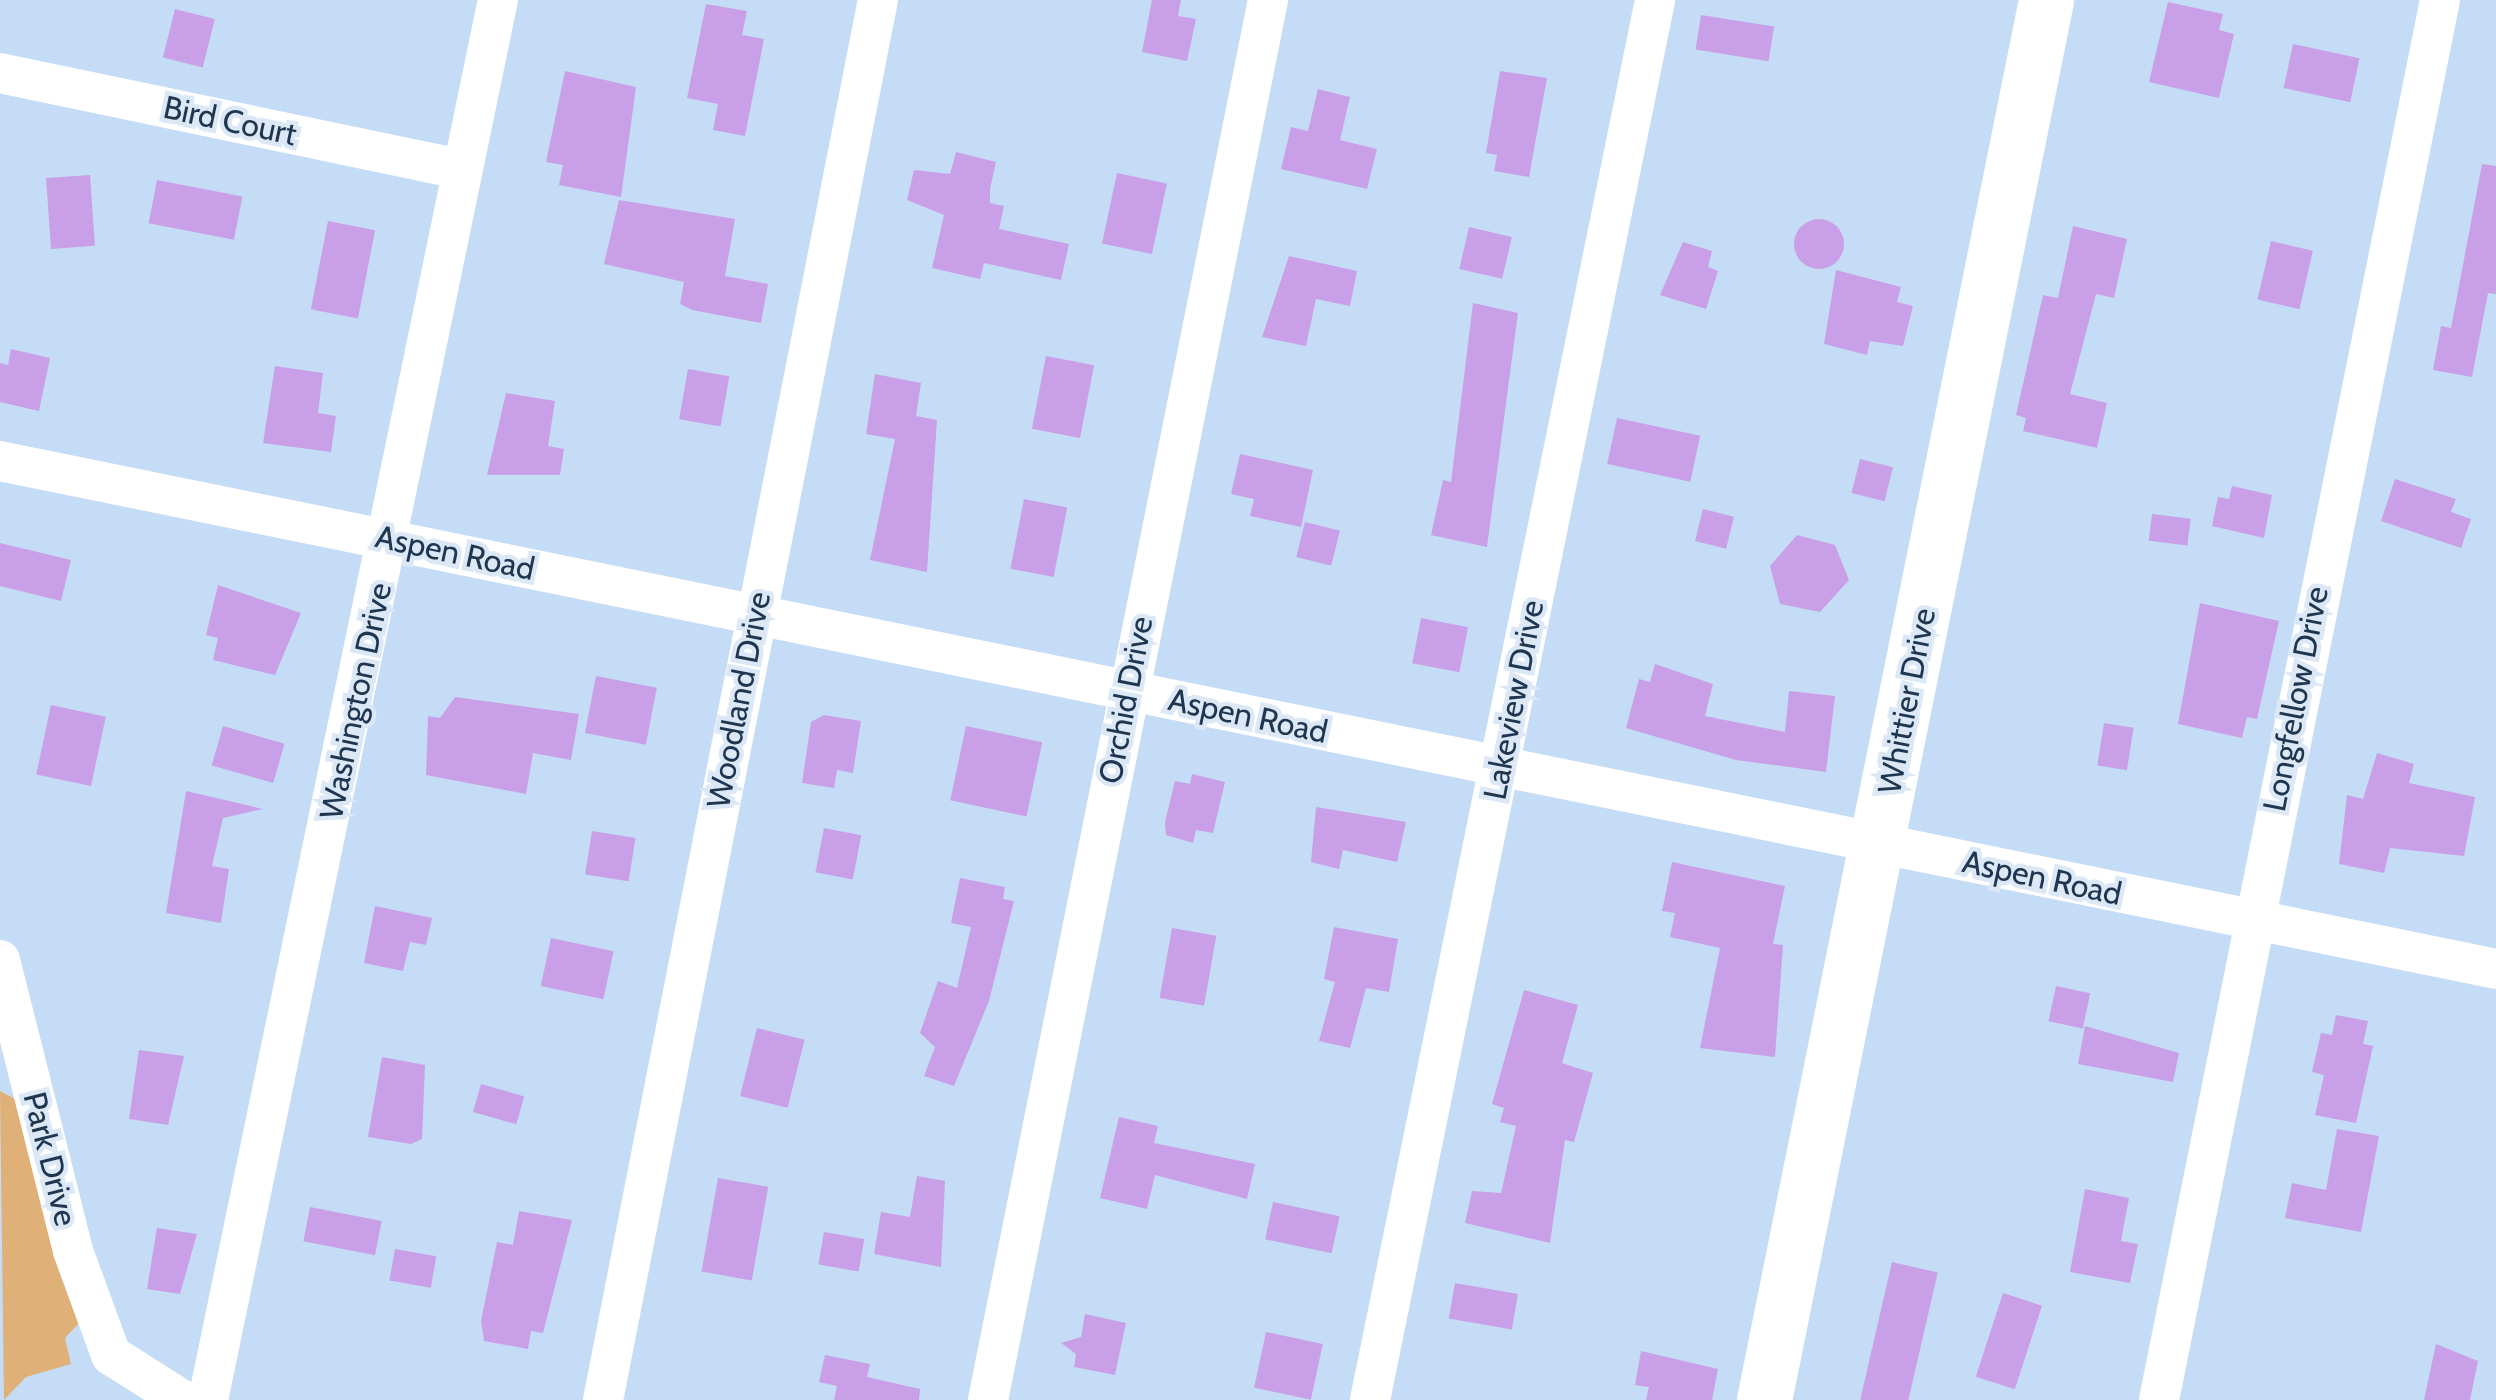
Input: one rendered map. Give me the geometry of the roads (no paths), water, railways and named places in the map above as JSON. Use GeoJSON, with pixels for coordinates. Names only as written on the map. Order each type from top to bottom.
{"type":"FeatureCollection","features":[{"type":"Feature","properties":{"kind":"street","name":"Washington Drive"},"geometry":{"type":"LineString","coordinates":[[208,1400],[391,539],[459,169],[498,0]]}},
{"type":"Feature","properties":{"kind":"street","name":"Woodland Drive"},"geometry":{"type":"LineString","coordinates":[[603,1400],[878,0]]}},
{"type":"Feature","properties":{"kind":"street","name":"Orchid Drive"},"geometry":{"type":"LineString","coordinates":[[988,1400],[1268,0]]}},
{"type":"Feature","properties":{"kind":"street","name":"Lakeview Drive"},"geometry":{"type":"LineString","coordinates":[[1370,1400],[1655,0]]}},
{"type":"Feature","properties":{"kind":"street","name":"Whittier Drive"},"geometry":{"type":"LineString","coordinates":[[1764,1400],[2046,0]]}},
{"type":"Feature","properties":{"kind":"street","name":"Longfellow Drive"},"geometry":{"type":"LineString","coordinates":[[2159,1400],[2440,0]]}},
{"type":"Feature","properties":{"kind":"street","name":"Bird Court"},"geometry":{"type":"LineString","coordinates":[[0,73],[459,169]]}},
{"type":"Feature","properties":{"kind":"street","name":"Aspen Road"},"geometry":{"type":"LineString","coordinates":[[0,462],[2496,969]]}},
{"type":"Feature","properties":{"kind":"street","name":"Park Drive"},"geometry":{"type":"LineString","coordinates":[[0,960],[72,1251],[111,1355],[182,1400]]}}]}
